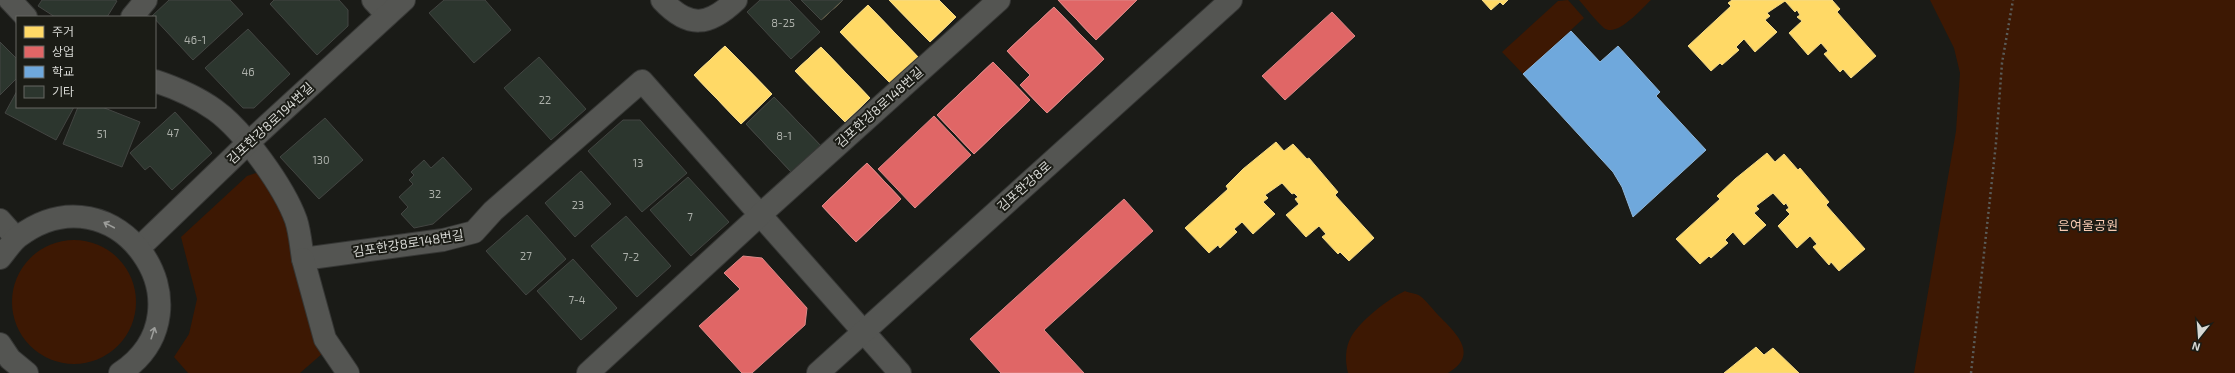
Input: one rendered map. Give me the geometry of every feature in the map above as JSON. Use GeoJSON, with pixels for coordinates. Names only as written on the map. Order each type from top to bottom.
{"type":"FeatureCollection","features":[{"type":"Feature","properties":{"kind":"street"},"geometry":{"type":"LineString","coordinates":[[10,0],[25,16]]}},
{"type":"Feature","properties":{"kind":"street"},"geometry":{"type":"LineString","coordinates":[[133,16],[146,0]]}},
{"type":"Feature","properties":{"kind":"street","name":"김포한강8로194번길"},"geometry":{"type":"LineString","coordinates":[[139,248],[248,143],[380,8],[404,0]]}},
{"type":"Feature","properties":{"kind":"street"},"geometry":{"type":"LineString","coordinates":[[662,0],[682,18],[697,22],[712,19],[736,0]]}},
{"type":"Feature","properties":{"kind":"street","name":"김포한강8로148번길"},"geometry":{"type":"LineString","coordinates":[[760,215],[999,0]]}},
{"type":"Feature","properties":{"kind":"street","name":"김포한강8로"},"geometry":{"type":"LineString","coordinates":[[818,373],[1231,0]]}},
{"type":"Feature","properties":{"kind":"street","name":"김포한강8로148번길"},"geometry":{"type":"LineString","coordinates":[[303,260],[443,240],[474,232],[493,211],[642,80],[760,215],[864,330],[900,373]]}},
{"type":"Feature","properties":{"kind":"street"},"geometry":{"type":"LineString","coordinates":[[156,81],[178,88],[216,110],[248,143],[281,188],[296,221],[303,260],[325,339],[348,373]]}},
{"type":"Feature","properties":{"kind":"street"},"geometry":{"type":"LineString","coordinates":[[588,373],[760,215]]}},
{"type":"Feature","properties":{"kind":"street"},"geometry":{"type":"LineString","coordinates":[[0,258],[16,238],[42,222],[71,216],[100,220],[127,234],[147,256],[158,284],[159,314],[150,342],[130,370]]}},
{"type":"Feature","properties":{"kind":"street"},"geometry":{"type":"LineString","coordinates":[[0,220],[16,238]]}},
{"type":"Feature","properties":{"kind":"street"},"geometry":{"type":"LineString","coordinates":[[3,357],[27,373]]}},
{"type":"Feature","properties":{"kind":"path"},"geometry":{"type":"LineString","coordinates":[[1971,373],[1996,143],[2002,63],[2013,0]]}},
{"type":"Feature","properties":{"kind":"green space"},"geometry":{"type":"Polygon","coordinates":[[[1568,0],[1584,18],[1523,74],[1502,52],[1558,1],[1568,0]]]}},
{"type":"Feature","properties":{"kind":"green space"},"geometry":{"type":"Polygon","coordinates":[[[1579,0],[1651,0],[1622,26],[1609,30],[1604,28],[1594,18],[1579,0]]]}},
{"type":"Feature","properties":{"kind":"green space","name":"은여울공원"},"geometry":{"type":"Polygon","coordinates":[[[1930,0],[2235,0],[2235,373],[1914,373],[1956,131],[1960,73],[1954,48],[1930,0]]]}},
{"type":"Feature","properties":{"kind":"green space"},"geometry":{"type":"Polygon","coordinates":[[[259,172],[280,192],[323,353],[300,373],[188,373],[174,357],[189,334],[197,299],[181,237],[247,176],[259,172]]]}},
{"type":"Feature","properties":{"kind":"green space"},"geometry":{"type":"Polygon","coordinates":[[[74,240],[86,241],[98,245],[118,258],[131,278],[135,290],[135,314],[131,326],[118,346],[98,359],[86,363],[74,364],[62,363],[50,359],[30,346],[17,326],[13,314],[12,302],[13,290],[17,278],[30,258],[50,245],[62,241],[74,240]]]}},
{"type":"Feature","properties":{"kind":"green space"},"geometry":{"type":"Polygon","coordinates":[[[1405,291],[1417,294],[1423,298],[1458,337],[1464,352],[1462,359],[1457,366],[1448,373],[1348,373],[1346,364],[1347,350],[1349,341],[1355,331],[1375,311],[1405,291]]]}},
{"type":"Feature","properties":{"kind":"building: 주거"},"geometry":{"type":"Polygon","coordinates":[[[801,0],[843,0],[821,20],[801,0]]]}},
{"type":"Feature","properties":{"kind":"building: 주거"},"geometry":{"type":"Polygon","coordinates":[[[889,0],[939,0],[956,17],[930,42],[889,0]]]}},
{"type":"Feature","properties":{"kind":"building: 주거"},"geometry":{"type":"Polygon","coordinates":[[[889,0],[939,0],[956,17],[930,42],[889,0]]]}},
{"type":"Feature","properties":{"kind":"building: 주거"},"geometry":{"type":"Polygon","coordinates":[[[1482,0],[1508,0],[1503,5],[1500,2],[1491,10],[1482,0]]]}},
{"type":"Feature","properties":{"kind":"building: 주거"},"geometry":{"type":"Polygon","coordinates":[[[1732,0],[1832,0],[1840,9],[1837,12],[1876,56],[1851,78],[1843,69],[1840,72],[1824,54],[1828,51],[1821,43],[1808,55],[1789,33],[1802,21],[1797,17],[1800,15],[1797,10],[1795,12],[1785,1],[1767,13],[1770,16],[1765,20],[1777,32],[1755,52],[1744,39],[1736,47],[1739,50],[1722,65],[1720,63],[1711,71],[1688,46],[1731,6],[1728,3],[1732,0]]]}},
{"type":"Feature","properties":{"kind":"building: 주거"},"geometry":{"type":"Polygon","coordinates":[[[868,5],[920,59],[892,85],[840,32],[868,5]]]}},
{"type":"Feature","properties":{"kind":"building: 주거"},"geometry":{"type":"Polygon","coordinates":[[[868,5],[920,59],[892,85],[840,32],[868,5]]]}},
{"type":"Feature","properties":{"kind":"building: 주거"},"geometry":{"type":"Polygon","coordinates":[[[725,46],[772,94],[741,124],[694,75],[725,46]]]}},
{"type":"Feature","properties":{"kind":"building: 주거"},"geometry":{"type":"Polygon","coordinates":[[[725,46],[772,94],[741,124],[694,75],[725,46]]]}},
{"type":"Feature","properties":{"kind":"building: 주거"},"geometry":{"type":"Polygon","coordinates":[[[821,47],[870,98],[845,122],[795,71],[821,47]]]}},
{"type":"Feature","properties":{"kind":"building: 주거"},"geometry":{"type":"Polygon","coordinates":[[[821,47],[870,98],[845,122],[795,71],[821,47]]]}},
{"type":"Feature","properties":{"kind":"building: 주거"},"geometry":{"type":"Polygon","coordinates":[[[1276,142],[1284,151],[1293,144],[1307,159],[1309,158],[1338,192],[1335,195],[1374,238],[1349,261],[1340,252],[1338,254],[1322,237],[1326,234],[1319,226],[1306,237],[1286,215],[1299,204],[1295,199],[1298,197],[1294,193],[1292,194],[1282,183],[1265,195],[1268,198],[1263,202],[1275,214],[1253,234],[1242,222],[1234,229],[1237,232],[1220,248],[1218,245],[1209,253],[1185,228],[1228,189],[1226,186],[1243,169],[1276,142]]]}},
{"type":"Feature","properties":{"kind":"building: 주거"},"geometry":{"type":"Polygon","coordinates":[[[1767,153],[1775,162],[1784,154],[1798,170],[1800,168],[1829,202],[1826,205],[1865,249],[1839,271],[1831,262],[1829,265],[1813,247],[1817,244],[1810,236],[1797,248],[1778,226],[1790,214],[1786,210],[1789,208],[1786,203],[1784,205],[1773,193],[1756,206],[1759,209],[1754,213],[1766,225],[1744,245],[1733,232],[1725,240],[1728,243],[1711,258],[1709,256],[1700,264],[1676,239],[1720,199],[1717,196],[1767,153]]]}},
{"type":"Feature","properties":{"kind":"building: 주거"},"geometry":{"type":"Polygon","coordinates":[[[1756,347],[1764,355],[1773,348],[1799,373],[1724,373],[1756,347]]]}},
{"type":"Feature","properties":{"kind":"building: 상업"},"geometry":{"type":"Polygon","coordinates":[[[1058,0],[1137,0],[1096,40],[1058,0]]]}},
{"type":"Feature","properties":{"kind":"building: 상업"},"geometry":{"type":"Polygon","coordinates":[[[1058,0],[1137,0],[1096,40],[1058,0]]]}},
{"type":"Feature","properties":{"kind":"building: 상업"},"geometry":{"type":"Polygon","coordinates":[[[1054,7],[1104,59],[1047,113],[1020,85],[1030,75],[1007,51],[1054,7]]]}},
{"type":"Feature","properties":{"kind":"building: 상업"},"geometry":{"type":"Polygon","coordinates":[[[1054,7],[1104,59],[1047,113],[1020,85],[1030,75],[1007,51],[1054,7]]]}},
{"type":"Feature","properties":{"kind":"building: 상업"},"geometry":{"type":"Polygon","coordinates":[[[1332,12],[1355,36],[1285,100],[1262,76],[1332,12]]]}},
{"type":"Feature","properties":{"kind":"building: 상업"},"geometry":{"type":"Polygon","coordinates":[[[993,62],[1030,100],[974,154],[937,115],[993,62]]]}},
{"type":"Feature","properties":{"kind":"building: 상업"},"geometry":{"type":"Polygon","coordinates":[[[993,62],[1030,100],[974,154],[937,115],[993,62]]]}},
{"type":"Feature","properties":{"kind":"building: 상업"},"geometry":{"type":"Polygon","coordinates":[[[934,116],[971,155],[915,208],[878,169],[934,116]]]}},
{"type":"Feature","properties":{"kind":"building: 상업"},"geometry":{"type":"Polygon","coordinates":[[[867,163],[901,199],[856,242],[822,206],[867,163]]]}},
{"type":"Feature","properties":{"kind":"building: 상업"},"geometry":{"type":"Polygon","coordinates":[[[867,163],[901,199],[856,242],[822,206],[867,163]]]}},
{"type":"Feature","properties":{"kind":"building: 상업"},"geometry":{"type":"Polygon","coordinates":[[[1124,199],[1153,231],[1044,330],[1084,373],[1001,373],[970,339],[1124,199]]]}},
{"type":"Feature","properties":{"kind":"building: 상업"},"geometry":{"type":"Polygon","coordinates":[[[743,256],[762,258],[807,308],[805,325],[752,373],[742,373],[699,326],[740,289],[724,273],[743,256]]]}},
{"type":"Feature","properties":{"kind":"building: 학교"},"geometry":{"type":"Polygon","coordinates":[[[1571,31],[1600,62],[1618,46],[1660,92],[1656,96],[1706,150],[1633,217],[1622,187],[1613,172],[1523,74],[1571,31]]]}},
{"type":"Feature","properties":{"kind":"building: 기타"},"geometry":{"type":"Polygon","coordinates":[[[42,0],[117,1],[108,16],[53,16],[38,6],[42,0]]]}},
{"type":"Feature","properties":{"kind":"building: 기타"},"geometry":{"type":"Polygon","coordinates":[[[169,0],[230,0],[243,14],[193,60],[156,20],[156,16],[152,16],[169,0]]]}},
{"type":"Feature","properties":{"kind":"building: 기타"},"geometry":{"type":"Polygon","coordinates":[[[274,0],[339,0],[348,10],[348,26],[317,55],[270,4],[274,0]]]}},
{"type":"Feature","properties":{"kind":"building: 기타"},"geometry":{"type":"Polygon","coordinates":[[[444,0],[485,0],[511,30],[474,63],[429,13],[444,0]]]}},
{"type":"Feature","properties":{"kind":"building: 기타"},"geometry":{"type":"Polygon","coordinates":[[[760,0],[789,0],[820,32],[791,59],[747,12],[760,0]]]}},
{"type":"Feature","properties":{"kind":"building: 기타"},"geometry":{"type":"Polygon","coordinates":[[[801,0],[843,0],[821,20],[801,0]]]}},
{"type":"Feature","properties":{"kind":"building: 기타"},"geometry":{"type":"Polygon","coordinates":[[[248,29],[290,74],[254,108],[243,108],[205,68],[248,29]]]}},
{"type":"Feature","properties":{"kind":"building: 기타"},"geometry":{"type":"Polygon","coordinates":[[[0,42],[16,58],[16,79],[0,95],[0,42]]]}},
{"type":"Feature","properties":{"kind":"building: 기타"},"geometry":{"type":"Polygon","coordinates":[[[539,57],[586,109],[551,140],[504,88],[539,57]]]}},
{"type":"Feature","properties":{"kind":"building: 기타"},"geometry":{"type":"Polygon","coordinates":[[[16,93],[16,108],[73,108],[56,140],[5,113],[16,93]]]}},
{"type":"Feature","properties":{"kind":"building: 기타"},"geometry":{"type":"Polygon","coordinates":[[[774,97],[822,147],[793,174],[746,124],[774,97]]]}},
{"type":"Feature","properties":{"kind":"building: 기타"},"geometry":{"type":"Polygon","coordinates":[[[774,97],[822,147],[793,174],[746,124],[774,97]]]}},
{"type":"Feature","properties":{"kind":"building: 기타"},"geometry":{"type":"Polygon","coordinates":[[[78,108],[105,108],[140,122],[122,167],[63,144],[78,108]]]}},
{"type":"Feature","properties":{"kind":"building: 기타"},"geometry":{"type":"Polygon","coordinates":[[[175,112],[212,153],[172,190],[150,166],[145,170],[130,153],[175,112]]]}},
{"type":"Feature","properties":{"kind":"building: 기타"},"geometry":{"type":"Polygon","coordinates":[[[325,118],[363,160],[319,199],[280,157],[325,118]]]}},
{"type":"Feature","properties":{"kind":"building: 기타"},"geometry":{"type":"Polygon","coordinates":[[[623,120],[640,120],[687,173],[642,212],[588,151],[623,120]]]}},
{"type":"Feature","properties":{"kind":"building: 기타"},"geometry":{"type":"Polygon","coordinates":[[[443,157],[472,189],[433,224],[414,228],[401,214],[408,207],[399,197],[413,184],[409,180],[414,175],[411,172],[424,160],[431,168],[443,157]]]}},
{"type":"Feature","properties":{"kind":"building: 기타"},"geometry":{"type":"Polygon","coordinates":[[[581,171],[611,204],[575,237],[545,203],[581,171]]]}},
{"type":"Feature","properties":{"kind":"building: 기타"},"geometry":{"type":"Polygon","coordinates":[[[688,177],[729,222],[691,256],[650,210],[688,177]]]}},
{"type":"Feature","properties":{"kind":"building: 기타"},"geometry":{"type":"Polygon","coordinates":[[[527,215],[566,259],[526,295],[486,251],[527,215]]]}},
{"type":"Feature","properties":{"kind":"building: 기타"},"geometry":{"type":"Polygon","coordinates":[[[626,216],[671,266],[637,297],[591,246],[626,216]]]}},
{"type":"Feature","properties":{"kind":"building: 기타"},"geometry":{"type":"Polygon","coordinates":[[[573,259],[617,308],[581,340],[537,291],[573,259]]]}}]}
